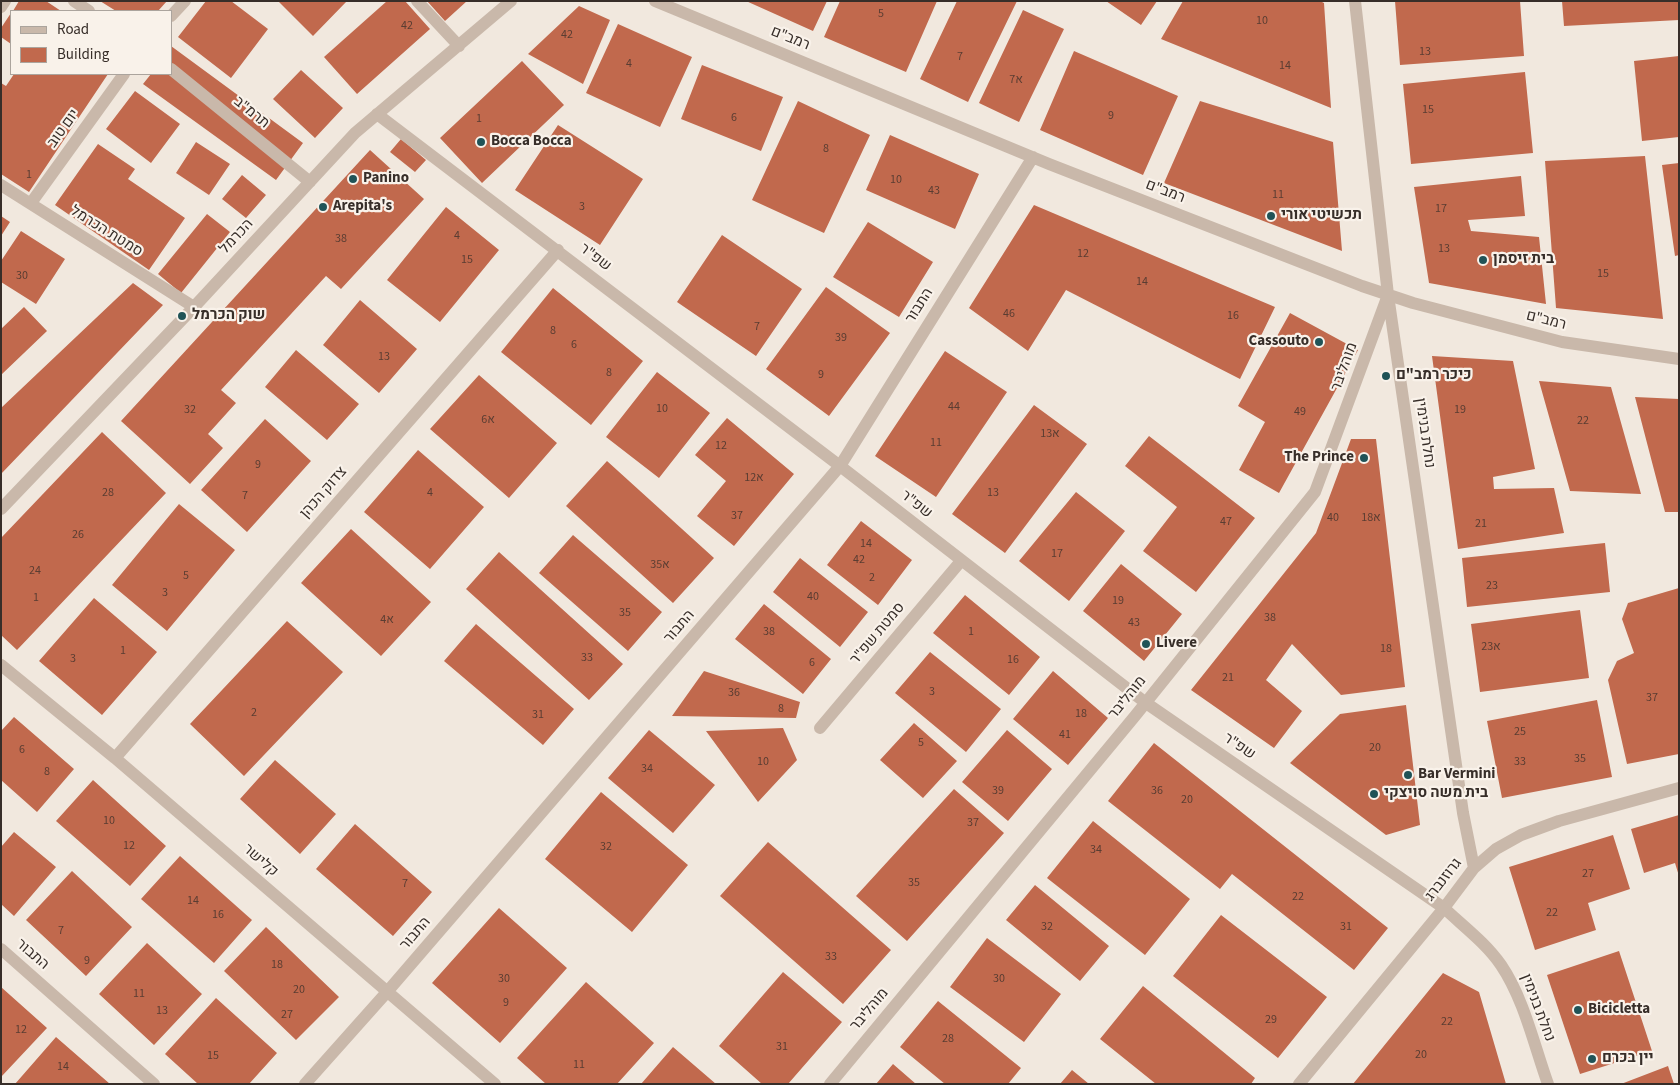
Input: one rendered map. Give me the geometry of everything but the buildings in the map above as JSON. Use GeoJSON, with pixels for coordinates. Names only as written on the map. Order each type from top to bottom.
{"type":"FeatureCollection","features":[{"type":"Feature","properties":{"kind":"street"},"geometry":{"type":"LineString","coordinates":[[1,7],[5,1]]}},
{"type":"Feature","properties":{"kind":"street"},"geometry":{"type":"LineString","coordinates":[[74,1],[88,10]]}},
{"type":"Feature","properties":{"kind":"street"},"geometry":{"type":"LineString","coordinates":[[172,15],[185,1]]}},
{"type":"Feature","properties":{"kind":"street"},"geometry":{"type":"LineString","coordinates":[[417,1],[459,46]]}},
{"type":"Feature","properties":{"kind":"street","name":"הכרמל"},"geometry":{"type":"LineString","coordinates":[[1,509],[194,307],[355,133],[511,1]]}},
{"type":"Feature","properties":{"kind":"street","name":"רמב\"ם"},"geometry":{"type":"LineString","coordinates":[[655,1],[1033,157],[1362,286],[1388,295],[1562,342],[1679,359]]}},
{"type":"Feature","properties":{"kind":"street","name":"נחלת בנימין"},"geometry":{"type":"LineString","coordinates":[[1355,1],[1388,295],[1462,813],[1474,868]]}},
{"type":"Feature","properties":{"kind":"street","name":"תרמ\"ב"},"geometry":{"type":"LineString","coordinates":[[172,70],[310,182]]}},
{"type":"Feature","properties":{"kind":"street","name":"יום טוב"},"geometry":{"type":"LineString","coordinates":[[31,204],[123,75]]}},
{"type":"Feature","properties":{"kind":"street","name":"שפ\"ר"},"geometry":{"type":"LineString","coordinates":[[378,114],[840,466],[1146,703],[1444,908]]}},
{"type":"Feature","properties":{"kind":"street","name":"התבור"},"geometry":{"type":"LineString","coordinates":[[305,1084],[387,992],[840,466],[1033,157]]}},
{"type":"Feature","properties":{"kind":"street","name":"סמטת הכרמל"},"geometry":{"type":"LineString","coordinates":[[1,184],[194,307]]}},
{"type":"Feature","properties":{"kind":"street","name":"צדוק הכהן"},"geometry":{"type":"LineString","coordinates":[[115,758],[558,250]]}},
{"type":"Feature","properties":{"kind":"street","name":"מוהליבר"},"geometry":{"type":"LineString","coordinates":[[830,1084],[1146,703],[1315,492],[1388,295]]}},
{"type":"Feature","properties":{"kind":"street","name":"סמטת שפ\"ר"},"geometry":{"type":"LineString","coordinates":[[820,728],[962,561]]}},
{"type":"Feature","properties":{"kind":"street","name":"קלישר"},"geometry":{"type":"LineString","coordinates":[[1,665],[115,758],[495,1084]]}},
{"type":"Feature","properties":{"kind":"street","name":"גרוזנברג"},"geometry":{"type":"LineString","coordinates":[[1299,1084],[1444,908],[1474,868],[1496,849],[1521,835],[1539,828],[1679,788]]}},
{"type":"Feature","properties":{"kind":"street","name":"נחלת בנימין"},"geometry":{"type":"LineString","coordinates":[[1444,908],[1500,964],[1516,991],[1548,1084]]}},
{"type":"Feature","properties":{"kind":"street","name":"התבור"},"geometry":{"type":"LineString","coordinates":[[1,949],[154,1084]]}},
{"type":"Feature","properties":{"kind":"place","name":"Bocca Bocca"},"geometry":{"type":"Point","coordinates":[481,142]}},
{"type":"Feature","properties":{"kind":"place","name":"Panino"},"geometry":{"type":"Point","coordinates":[353,179]}},
{"type":"Feature","properties":{"kind":"place","name":"Arepita's"},"geometry":{"type":"Point","coordinates":[323,207]}},
{"type":"Feature","properties":{"kind":"place","name":"תכשיטי אורי"},"geometry":{"type":"Point","coordinates":[1271,216]}},
{"type":"Feature","properties":{"kind":"place","name":"בית זיסמן"},"geometry":{"type":"Point","coordinates":[1483,260]}},
{"type":"Feature","properties":{"kind":"place","name":"שוק הכרמל"},"geometry":{"type":"Point","coordinates":[182,316]}},
{"type":"Feature","properties":{"kind":"place","name":"Cassouto"},"geometry":{"type":"Point","coordinates":[1319,342]}},
{"type":"Feature","properties":{"kind":"place","name":"כיכר רמב\"ם"},"geometry":{"type":"Point","coordinates":[1386,376]}},
{"type":"Feature","properties":{"kind":"place","name":"The Prince"},"geometry":{"type":"Point","coordinates":[1364,458]}},
{"type":"Feature","properties":{"kind":"place","name":"Livere"},"geometry":{"type":"Point","coordinates":[1146,644]}},
{"type":"Feature","properties":{"kind":"place","name":"Bar Vermini"},"geometry":{"type":"Point","coordinates":[1408,775]}},
{"type":"Feature","properties":{"kind":"place","name":"בית משה סויצקי"},"geometry":{"type":"Point","coordinates":[1374,794]}},
{"type":"Feature","properties":{"kind":"place","name":"Bicicletta"},"geometry":{"type":"Point","coordinates":[1578,1010]}},
{"type":"Feature","properties":{"kind":"place","name":"יין בכרם"},"geometry":{"type":"Point","coordinates":[1592,1059]}}]}
